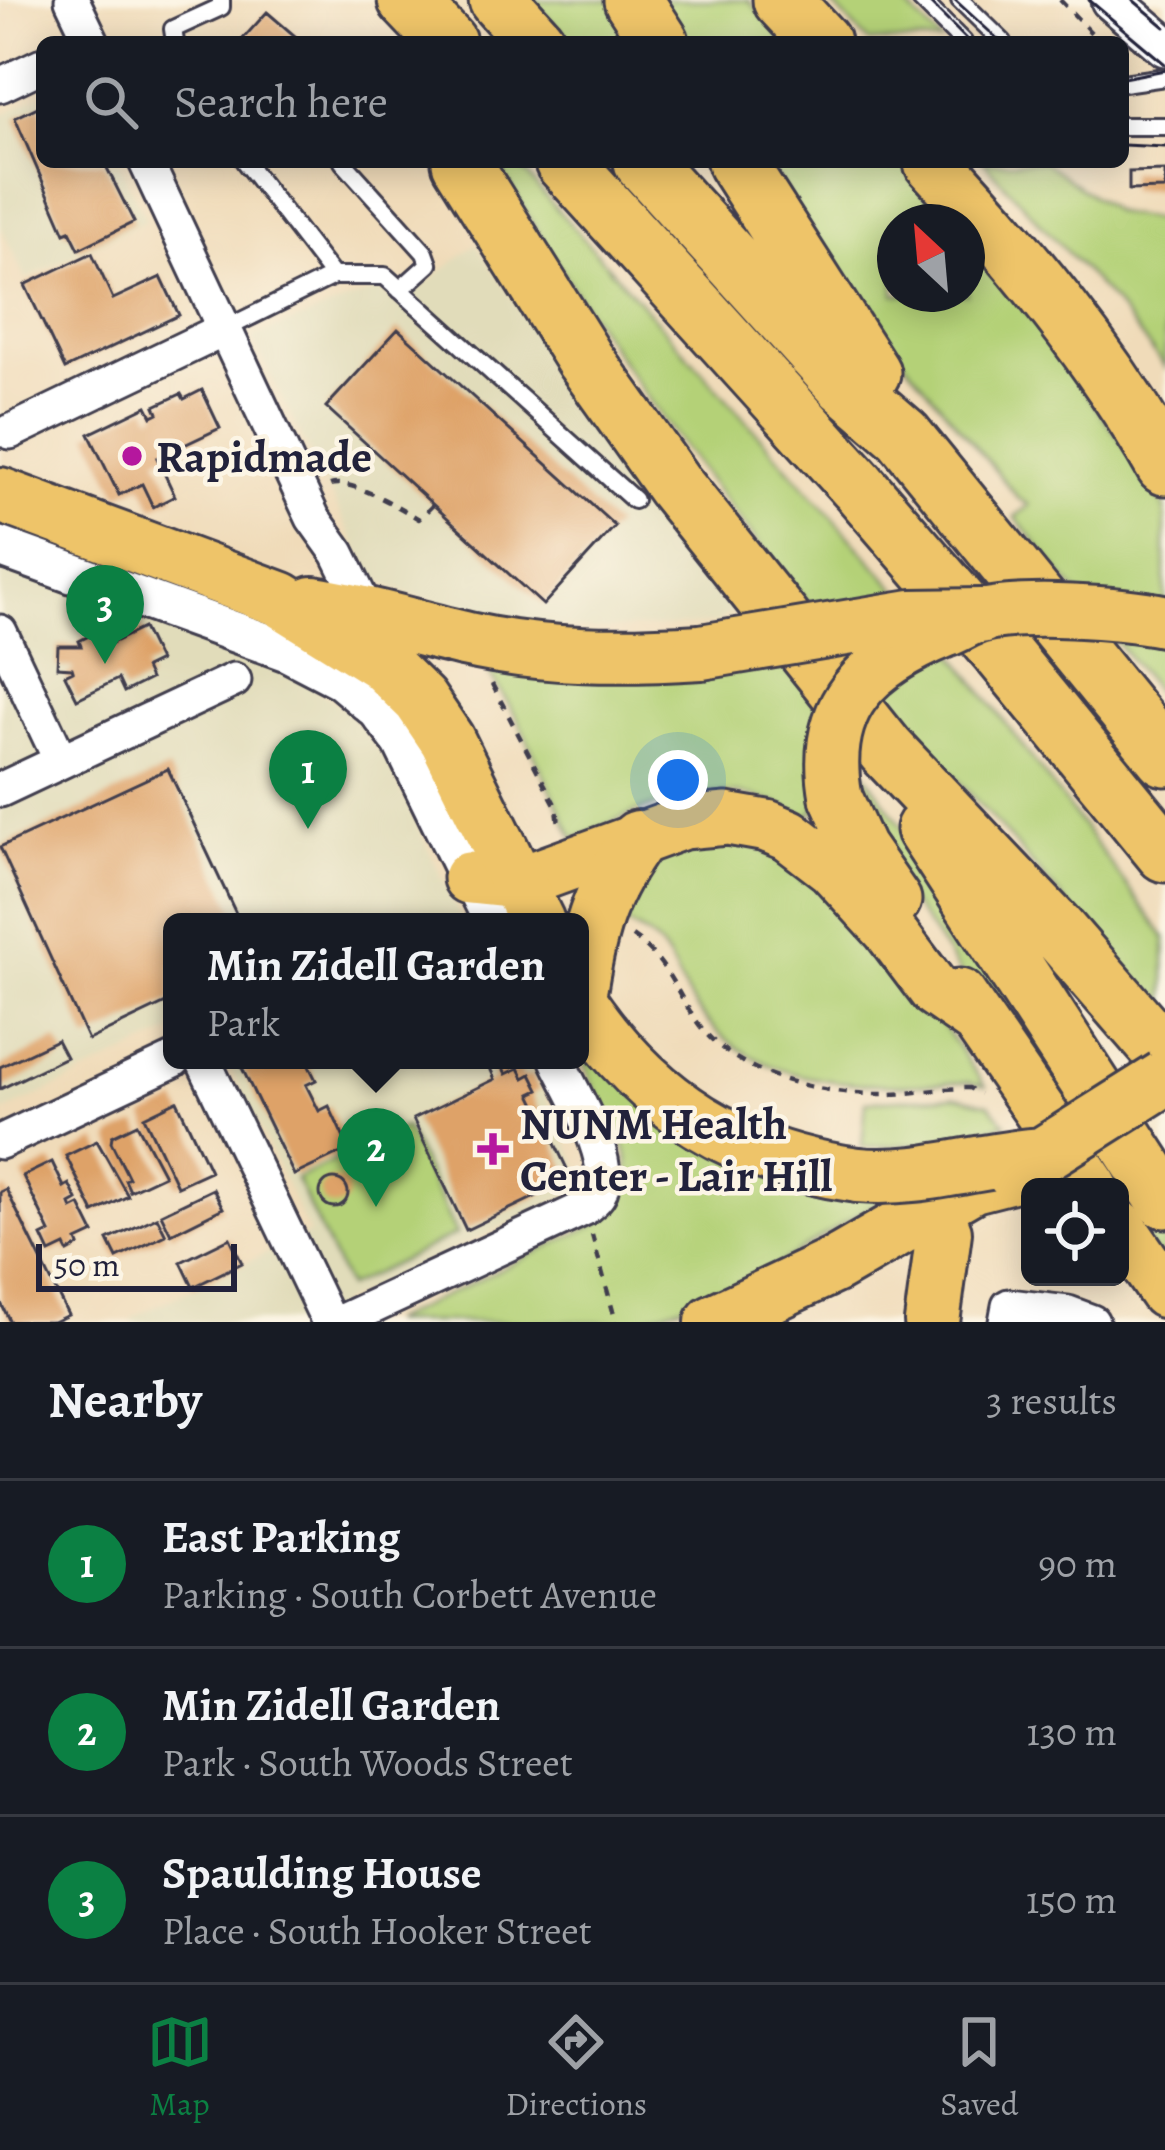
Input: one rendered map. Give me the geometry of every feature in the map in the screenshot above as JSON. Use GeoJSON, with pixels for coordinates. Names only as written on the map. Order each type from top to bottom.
{"type":"FeatureCollection","features":[{"type":"Feature","properties":{"kind":"highway"},"geometry":{"type":"LineString","coordinates":[[380,0],[396,36]]}},
{"type":"Feature","properties":{"kind":"highway"},"geometry":{"type":"LineString","coordinates":[[407,0],[441,36]]}},
{"type":"Feature","properties":{"kind":"highway"},"geometry":{"type":"LineString","coordinates":[[440,0],[473,36]]}},
{"type":"Feature","properties":{"kind":"highway"},"geometry":{"type":"LineString","coordinates":[[498,0],[531,36]]}},
{"type":"Feature","properties":{"kind":"highway"},"geometry":{"type":"LineString","coordinates":[[633,0],[656,36]]}},
{"type":"Feature","properties":{"kind":"highway"},"geometry":{"type":"LineString","coordinates":[[782,0],[815,36]]}},
{"type":"Feature","properties":{"kind":"highway"},"geometry":{"type":"LineString","coordinates":[[464,168],[585,360],[674,485],[886,750],[1053,926],[1165,1055]]}},
{"type":"Feature","properties":{"kind":"highway"},"geometry":{"type":"LineString","coordinates":[[573,168],[927,566],[1165,853]]}},
{"type":"Feature","properties":{"kind":"highway"},"geometry":{"type":"LineString","coordinates":[[649,168],[844,386],[903,435],[1165,757]]}},
{"type":"Feature","properties":{"kind":"highway"},"geometry":{"type":"LineString","coordinates":[[740,168],[870,370],[903,435]]}},
{"type":"Feature","properties":{"kind":"highway"},"geometry":{"type":"LineString","coordinates":[[939,168],[972,204]]}},
{"type":"Feature","properties":{"kind":"highway"},"geometry":{"type":"LineString","coordinates":[[985,217],[1088,298],[1165,398]]}},
{"type":"Feature","properties":{"kind":"highway"},"geometry":{"type":"LineString","coordinates":[[985,219],[1094,351],[1165,466]]}},
{"type":"Feature","properties":{"kind":"highway"},"geometry":{"type":"LineString","coordinates":[[0,495],[284,625],[381,662],[420,700],[462,768],[495,907]]}},
{"type":"Feature","properties":{"kind":"highway"},"geometry":{"type":"LineString","coordinates":[[284,625],[368,612],[471,641],[596,657],[700,652],[912,617],[981,616]]}},
{"type":"Feature","properties":{"kind":"highway"},"geometry":{"type":"LineString","coordinates":[[886,750],[902,795],[1165,1199]]}},
{"type":"Feature","properties":{"kind":"highway"},"geometry":{"type":"LineString","coordinates":[[589,938],[594,912],[612,874],[638,838]]}},
{"type":"Feature","properties":{"kind":"highway"},"geometry":{"type":"LineString","coordinates":[[589,1015],[611,1045],[677,1108],[751,1150],[793,1164],[858,1175],[928,1174],[1002,1158],[1028,1165]]}},
{"type":"Feature","properties":{"kind":"highway"},"geometry":{"type":"LineString","coordinates":[[712,1322],[844,1279],[944,1232],[987,1204],[1028,1165],[1165,1078]]}},
{"type":"Feature","properties":{"kind":"highway"},"geometry":{"type":"LineString","coordinates":[[806,1322],[844,1279],[973,1185],[1028,1165]]}},
{"type":"Feature","properties":{"kind":"highway"},"geometry":{"type":"LineString","coordinates":[[932,1322],[944,1232]]}},
{"type":"Feature","properties":{"kind":"main road"},"geometry":{"type":"LineString","coordinates":[[1086,1178],[860,848],[836,797],[834,739],[845,706],[860,685],[902,649],[981,616],[1097,612],[1165,621]]}},
{"type":"Feature","properties":{"kind":"main road"},"geometry":{"type":"LineString","coordinates":[[495,907],[638,838],[706,819],[749,821],[789,835],[849,885],[935,991],[977,1020]]}},
{"type":"Feature","properties":{"kind":"main road"},"geometry":{"type":"LineString","coordinates":[[1129,1240],[1165,1292]]}},
{"type":"Feature","properties":{"kind":"street"},"geometry":{"type":"LineString","coordinates":[[72,0],[88,36]]}},
{"type":"Feature","properties":{"kind":"street"},"geometry":{"type":"LineString","coordinates":[[1111,0],[1165,46]]}},
{"type":"Feature","properties":{"kind":"street"},"geometry":{"type":"LineString","coordinates":[[0,85],[36,68]]}},
{"type":"Feature","properties":{"kind":"street"},"geometry":{"type":"LineString","coordinates":[[149,168],[302,497],[368,612]]}},
{"type":"Feature","properties":{"kind":"street"},"geometry":{"type":"LineString","coordinates":[[10,432],[223,330]]}},
{"type":"Feature","properties":{"kind":"street"},"geometry":{"type":"LineString","coordinates":[[0,547],[284,625]]}},
{"type":"Feature","properties":{"kind":"street"},"geometry":{"type":"LineString","coordinates":[[0,632],[62,761]]}},
{"type":"Feature","properties":{"kind":"street"},"geometry":{"type":"LineString","coordinates":[[0,790],[234,680]]}},
{"type":"Feature","properties":{"kind":"street"},"geometry":{"type":"LineString","coordinates":[[0,1142],[163,1065]]}},
{"type":"Feature","properties":{"kind":"street"},"geometry":{"type":"LineString","coordinates":[[207,1069],[329,1322]]}},
{"type":"Feature","properties":{"kind":"street"},"geometry":{"type":"LineString","coordinates":[[340,1322],[585,1208],[599,1194],[604,1174],[597,1144],[561,1069]]}},
{"type":"Feature","properties":{"kind":"street"},"geometry":{"type":"LineString","coordinates":[[1006,1322],[1009,1306],[1068,1313],[1092,1322]]}},
{"type":"Feature","properties":{"kind":"lane"},"geometry":{"type":"LineString","coordinates":[[174,36],[173,29],[221,7],[221,0]]}},
{"type":"Feature","properties":{"kind":"lane"},"geometry":{"type":"LineString","coordinates":[[921,0],[957,36]]}},
{"type":"Feature","properties":{"kind":"lane"},"geometry":{"type":"LineString","coordinates":[[960,0],[997,36]]}},
{"type":"Feature","properties":{"kind":"lane"},"geometry":{"type":"LineString","coordinates":[[1129,82],[1165,77]]}},
{"type":"Feature","properties":{"kind":"lane"},"geometry":{"type":"LineString","coordinates":[[1129,126],[1165,125]]}},
{"type":"Feature","properties":{"kind":"lane"},"geometry":{"type":"LineString","coordinates":[[250,168],[333,276]]}},
{"type":"Feature","properties":{"kind":"lane"},"geometry":{"type":"LineString","coordinates":[[348,168],[429,264],[400,290]]}},
{"type":"Feature","properties":{"kind":"lane"},"geometry":{"type":"LineString","coordinates":[[223,330],[333,276],[385,276],[634,500]]}},
{"type":"Feature","properties":{"kind":"path"},"geometry":{"type":"LineString","coordinates":[[1060,0],[1094,36]]}},
{"type":"Feature","properties":{"kind":"path"},"geometry":{"type":"LineString","coordinates":[[302,497],[337,482],[419,519],[433,505]]}},
{"type":"Feature","properties":{"kind":"path"},"geometry":{"type":"LineString","coordinates":[[482,674],[501,697],[557,808],[560,828]]}},
{"type":"Feature","properties":{"kind":"path"},"geometry":{"type":"LineString","coordinates":[[623,931],[661,958],[683,1003],[709,1036],[748,1064],[793,1081],[841,1091],[886,1094],[969,1088],[984,1096]]}},
{"type":"Feature","properties":{"kind":"path"},"geometry":{"type":"LineString","coordinates":[[585,1208],[616,1322]]}},
{"type":"Feature","properties":{"kind":"shaded area"},"geometry":{"type":"Polygon","coordinates":[[[36,98],[36,168],[121,168],[146,220],[26,279],[0,225],[0,116],[36,98]]]}},
{"type":"Feature","properties":{"kind":"shaded area"},"geometry":{"type":"Polygon","coordinates":[[[476,244],[567,381],[737,608],[716,624],[591,630],[518,622],[404,593],[372,577],[252,338],[380,289],[398,305],[476,244]]]}},
{"type":"Feature","properties":{"kind":"shaded area"},"geometry":{"type":"Polygon","coordinates":[[[8,567],[301,679],[328,697],[349,713],[388,763],[459,913],[163,913],[163,1036],[0,1114],[0,571],[8,567]]]}},
{"type":"Feature","properties":{"kind":"shaded area"},"geometry":{"type":"Polygon","coordinates":[[[231,1069],[533,1069],[588,1186],[341,1303],[325,1322],[133,1322],[131,1318],[309,1233],[231,1069]]]}},
{"type":"Feature","properties":{"kind":"green space"},"geometry":{"type":"Polygon","coordinates":[[[532,0],[748,0],[782,36],[565,36],[532,0]]]}},
{"type":"Feature","properties":{"kind":"green space"},"geometry":{"type":"Polygon","coordinates":[[[828,0],[901,0],[936,36],[863,36],[828,0]]]}},
{"type":"Feature","properties":{"kind":"green space"},"geometry":{"type":"Polygon","coordinates":[[[501,168],[520,168],[952,651],[1165,937],[1165,1016],[808,605],[641,389],[501,168]]]}},
{"type":"Feature","properties":{"kind":"green space"},"geometry":{"type":"Polygon","coordinates":[[[770,168],[909,168],[942,204],[877,204],[877,312],[985,312],[985,255],[1152,483],[1165,508],[1165,702],[1015,517],[1029,505],[1019,499],[864,312],[770,168]]]}},
{"type":"Feature","properties":{"kind":"green space"},"geometry":{"type":"Polygon","coordinates":[[[990,168],[1052,168],[1116,213],[1157,220],[1165,226],[1165,367],[1120,310],[990,168]]]}},
{"type":"Feature","properties":{"kind":"green space"},"geometry":{"type":"Polygon","coordinates":[[[787,661],[978,935],[1165,1224],[1165,1267],[1129,1215],[1129,1178],[1104,1178],[915,908],[814,808],[805,816],[736,794],[688,797],[641,810],[574,839],[517,718],[489,673],[495,662],[787,661]]]}},
{"type":"Feature","properties":{"kind":"green space"},"geometry":{"type":"Polygon","coordinates":[[[697,842],[753,845],[813,874],[924,999],[985,1086],[821,1079],[752,1057],[723,1037],[697,1009],[662,949],[621,922],[648,872],[667,855],[697,842]]]}},
{"type":"Feature","properties":{"kind":"green space"},"geometry":{"type":"Polygon","coordinates":[[[589,1040],[882,1199],[777,1265],[728,1289],[633,1322],[389,1322],[600,1222],[621,1198],[629,1176],[627,1154],[587,1069],[589,1040]]]}},
{"type":"Feature","properties":{"kind":"green space"},"geometry":{"type":"Polygon","coordinates":[[[957,1096],[989,1104],[1006,1124],[928,1144],[862,1147],[866,1101],[957,1096]]]}},
{"type":"Feature","properties":{"kind":"green space"},"geometry":{"type":"Polygon","coordinates":[[[405,1127],[456,1234],[347,1287],[296,1179],[405,1127]]]}},
{"type":"Feature","properties":{"kind":"building"},"geometry":{"type":"Polygon","coordinates":[[[267,12],[295,36],[245,36],[267,12]]]}},
{"type":"Feature","properties":{"kind":"building"},"geometry":{"type":"Polygon","coordinates":[[[36,108],[36,166],[15,118],[36,108]]]}},
{"type":"Feature","properties":{"kind":"building"},"geometry":{"type":"Polygon","coordinates":[[[37,168],[107,168],[134,222],[79,249],[70,231],[65,233],[37,168]]]}},
{"type":"Feature","properties":{"kind":"building"},"geometry":{"type":"Polygon","coordinates":[[[1165,171],[1165,189],[1129,190],[1129,172],[1165,171]]]}},
{"type":"Feature","properties":{"kind":"building"},"geometry":{"type":"Polygon","coordinates":[[[92,253],[113,299],[161,277],[179,315],[65,369],[25,285],[92,253]]]}},
{"type":"Feature","properties":{"kind":"building"},"geometry":{"type":"Polygon","coordinates":[[[398,329],[615,526],[543,605],[326,407],[398,329]]]}},
{"type":"Feature","properties":{"kind":"building"},"geometry":{"type":"Polygon","coordinates":[[[202,390],[220,428],[157,458],[175,496],[153,507],[142,484],[119,495],[89,434],[147,406],[152,416],[158,413],[155,406],[202,390]]]}},
{"type":"Feature","properties":{"kind":"building"},"geometry":{"type":"Polygon","coordinates":[[[143,628],[159,661],[145,668],[150,679],[124,692],[118,679],[77,699],[65,675],[72,668],[57,667],[58,646],[81,646],[79,641],[101,630],[108,645],[143,628]]]}},
{"type":"Feature","properties":{"kind":"building"},"geometry":{"type":"Polygon","coordinates":[[[168,769],[236,913],[163,913],[163,1004],[88,1040],[0,847],[168,769]]]}},
{"type":"Feature","properties":{"kind":"building"},"geometry":{"type":"Polygon","coordinates":[[[57,1040],[66,1057],[0,1089],[0,1067],[57,1040]]]}},
{"type":"Feature","properties":{"kind":"building"},"geometry":{"type":"Polygon","coordinates":[[[242,1069],[310,1069],[316,1080],[306,1085],[319,1111],[329,1106],[349,1149],[294,1175],[242,1069]]]}},
{"type":"Feature","properties":{"kind":"building","name":"NUNM Health Center - Lair Hill"},"geometry":{"type":"Polygon","coordinates":[[[490,1069],[504,1069],[506,1074],[520,1069],[524,1078],[531,1074],[539,1090],[531,1094],[572,1179],[466,1230],[413,1119],[495,1079],[490,1069]]]}},
{"type":"Feature","properties":{"kind":"building"},"geometry":{"type":"Polygon","coordinates":[[[177,1101],[210,1171],[177,1186],[144,1117],[177,1101]]]}},
{"type":"Feature","properties":{"kind":"building"},"geometry":{"type":"Polygon","coordinates":[[[137,1124],[164,1175],[130,1191],[125,1180],[129,1178],[111,1142],[112,1136],[137,1124]]]}},
{"type":"Feature","properties":{"kind":"building"},"geometry":{"type":"Polygon","coordinates":[[[97,1141],[128,1196],[94,1213],[66,1156],[97,1141]]]}},
{"type":"Feature","properties":{"kind":"building"},"geometry":{"type":"Polygon","coordinates":[[[52,1162],[64,1187],[69,1184],[77,1200],[70,1204],[72,1209],[80,1205],[94,1233],[68,1252],[65,1246],[50,1253],[42,1236],[50,1232],[23,1176],[52,1162]]]}},
{"type":"Feature","properties":{"kind":"building"},"geometry":{"type":"Polygon","coordinates":[[[334,1179],[344,1183],[348,1193],[344,1203],[334,1207],[324,1203],[320,1193],[324,1183],[334,1179]]]}},
{"type":"Feature","properties":{"kind":"building"},"geometry":{"type":"Polygon","coordinates":[[[6,1189],[68,1315],[53,1322],[10,1322],[0,1301],[0,1192],[6,1189]]]}},
{"type":"Feature","properties":{"kind":"building"},"geometry":{"type":"Polygon","coordinates":[[[213,1189],[223,1208],[171,1234],[161,1214],[213,1189]]]}},
{"type":"Feature","properties":{"kind":"building"},"geometry":{"type":"Polygon","coordinates":[[[157,1217],[166,1235],[117,1258],[108,1240],[157,1217]]]}},
{"type":"Feature","properties":{"kind":"building"},"geometry":{"type":"Polygon","coordinates":[[[230,1238],[242,1263],[193,1287],[181,1262],[230,1238]]]}},
{"type":"Feature","properties":{"kind":"tram line"},"geometry":{"type":"LineString","coordinates":[[927,0],[963,36]]}},
{"type":"Feature","properties":{"kind":"tram line"},"geometry":{"type":"LineString","coordinates":[[955,0],[994,36]]}},
{"type":"Feature","properties":{"kind":"tram line"},"geometry":{"type":"LineString","coordinates":[[1089,0],[1165,64]]}},
{"type":"Feature","properties":{"kind":"tram line"},"geometry":{"type":"LineString","coordinates":[[1133,0],[1165,27]]}},
{"type":"Feature","properties":{"kind":"tram line"},"geometry":{"type":"LineString","coordinates":[[1129,77],[1165,70]]}},
{"type":"Feature","properties":{"kind":"tram line"},"geometry":{"type":"LineString","coordinates":[[1129,145],[1165,147]]}},
{"type":"Feature","properties":{"kind":"place","name":"Rapidmade"},"geometry":{"type":"Point","coordinates":[132,456]}},
{"type":"Feature","properties":{"kind":"place","name":"Spaulding House"},"geometry":{"type":"Point","coordinates":[105,664]}},
{"type":"Feature","properties":{"kind":"place","name":"East Parking"},"geometry":{"type":"Point","coordinates":[308,829]}},
{"type":"Feature","properties":{"kind":"place","name":"NUNM Health Center - Lair Hill"},"geometry":{"type":"Point","coordinates":[493,1149]}},
{"type":"Feature","properties":{"kind":"place","name":"Min Zidell Garden"},"geometry":{"type":"Point","coordinates":[376,1207]}}]}
